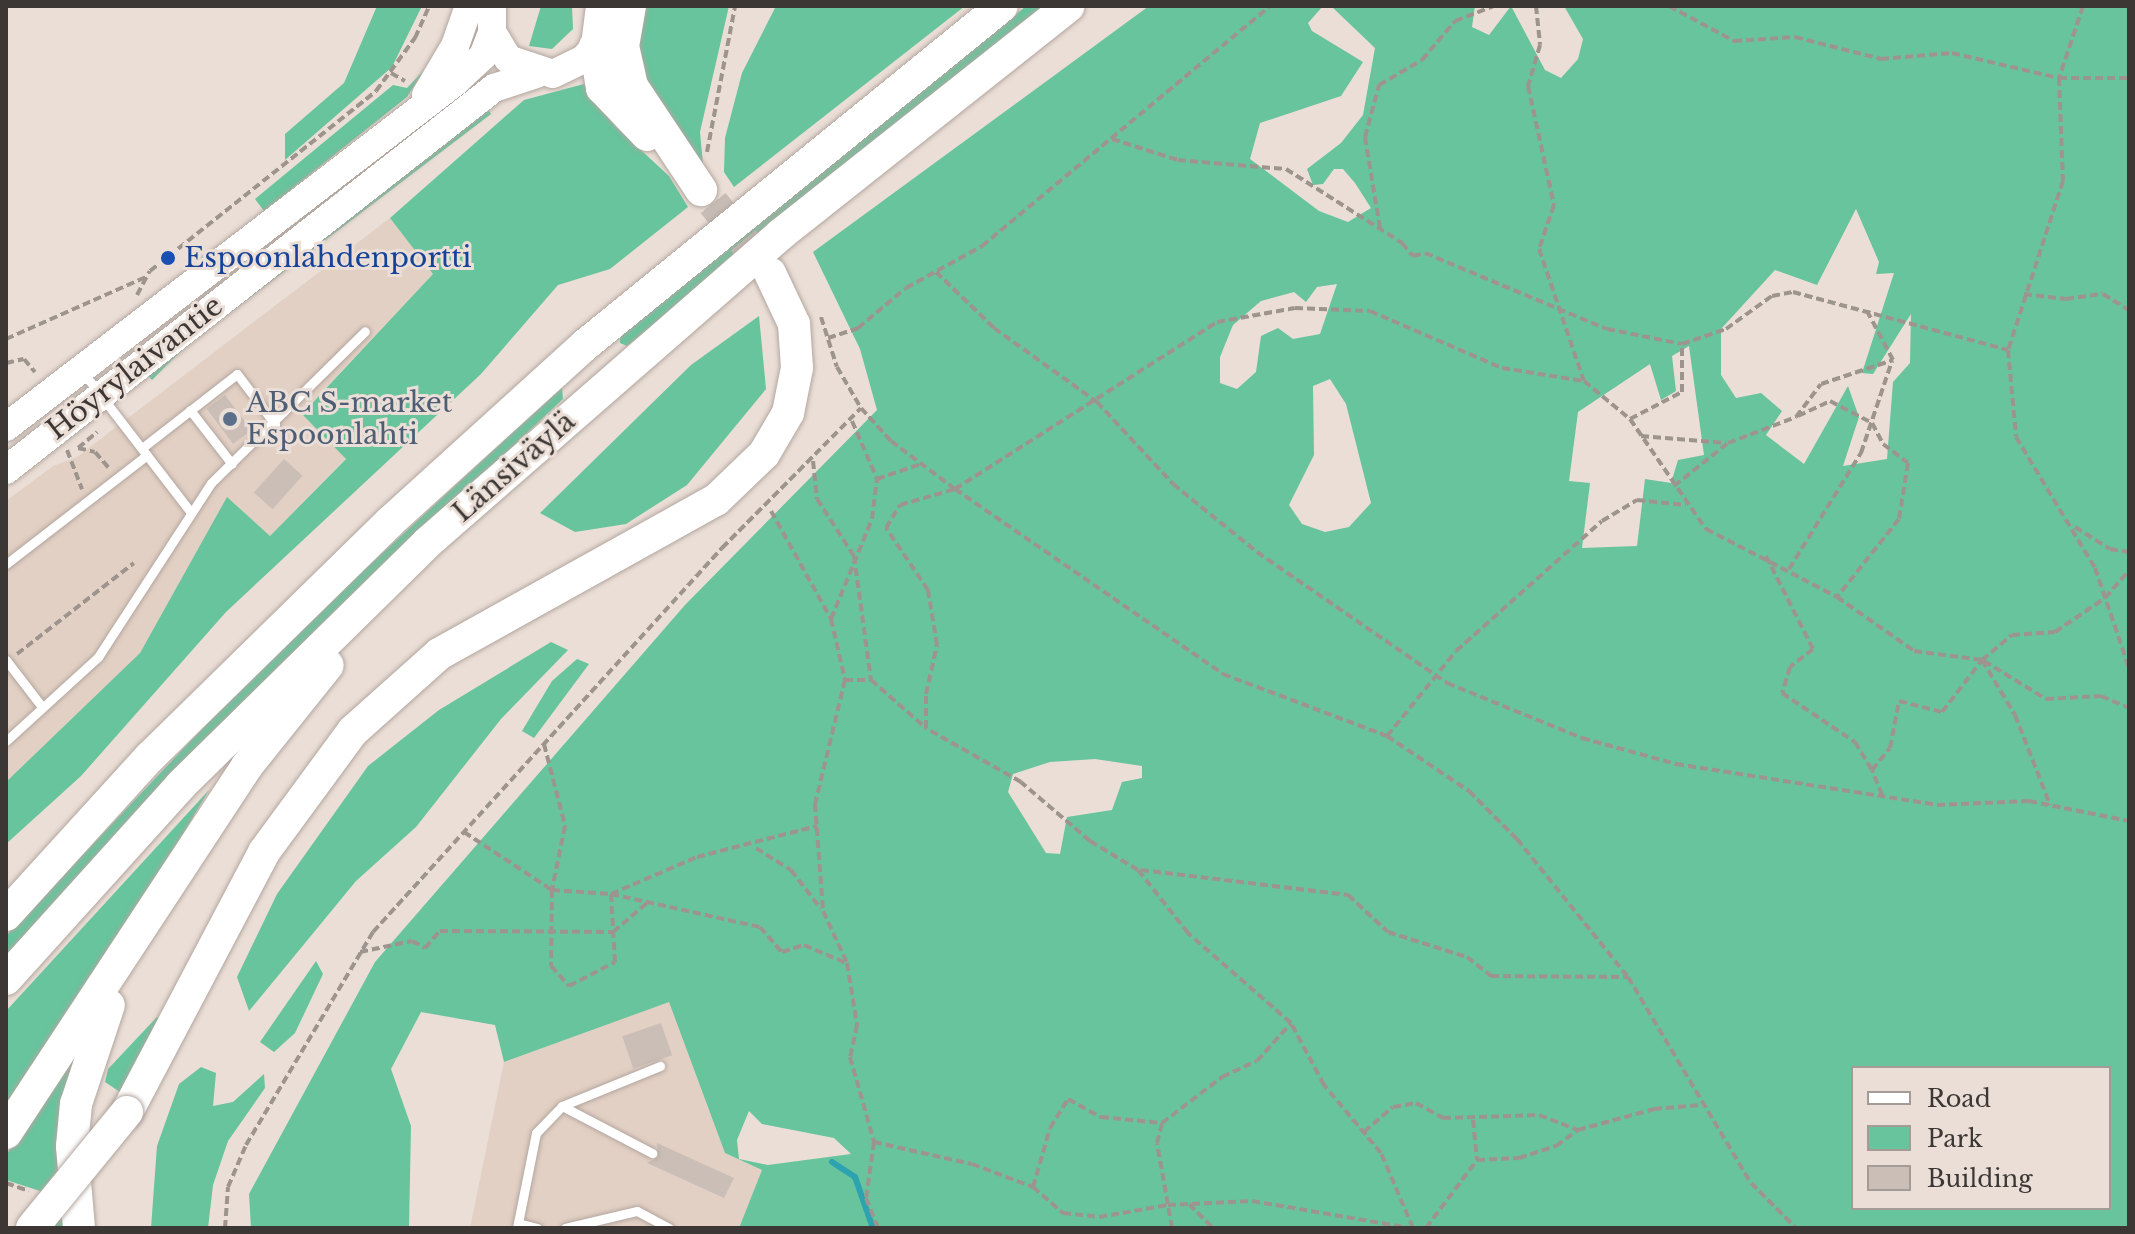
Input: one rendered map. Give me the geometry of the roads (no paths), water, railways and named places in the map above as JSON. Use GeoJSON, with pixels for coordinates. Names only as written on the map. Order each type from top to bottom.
{"type":"FeatureCollection","features":[{"type":"Feature","properties":{"kind":"highway"},"geometry":{"type":"LineString","coordinates":[[595,46],[597,75],[610,100],[707,197],[632,86],[623,46],[630,6]]}},
{"type":"Feature","properties":{"kind":"highway","name":"Länsiväylä"},"geometry":{"type":"LineString","coordinates":[[6,915],[150,757],[391,521],[585,345],[1002,6]]}},
{"type":"Feature","properties":{"kind":"highway","name":"Länsiväylä"},"geometry":{"type":"LineString","coordinates":[[6,979],[181,785],[427,543],[781,234],[1069,6]]}},
{"type":"Feature","properties":{"kind":"highway"},"geometry":{"type":"LineString","coordinates":[[32,1228],[127,1112],[264,852],[353,731],[439,654],[704,507],[764,454],[788,413],[797,368],[794,324],[770,273]]}},
{"type":"Feature","properties":{"kind":"highway"},"geometry":{"type":"LineString","coordinates":[[6,1133],[127,957],[247,766],[427,543]]}},
{"type":"Feature","properties":{"kind":"highway"},"geometry":{"type":"LineString","coordinates":[[79,1228],[72,1146],[76,1104],[127,957]]}},
{"type":"Feature","properties":{"kind":"main road","name":"Höyrylaivantie"},"geometry":{"type":"LineString","coordinates":[[411,118],[444,68],[469,6]]}},
{"type":"Feature","properties":{"kind":"main road"},"geometry":{"type":"LineString","coordinates":[[595,46],[600,6]]}},
{"type":"Feature","properties":{"kind":"main road","name":"Höyrylaivantie"},"geometry":{"type":"LineString","coordinates":[[6,427],[411,118],[483,56],[492,19]]}},
{"type":"Feature","properties":{"kind":"main road"},"geometry":{"type":"LineString","coordinates":[[492,19],[508,59],[536,74]]}},
{"type":"Feature","properties":{"kind":"main road","name":"Höyrylaivantie"},"geometry":{"type":"LineString","coordinates":[[6,470],[494,88],[536,74],[570,69],[595,46]]}},
{"type":"Feature","properties":{"kind":"lane"},"geometry":{"type":"LineString","coordinates":[[6,741],[98,657],[190,511],[232,464],[365,331]]}},
{"type":"Feature","properties":{"kind":"lane"},"geometry":{"type":"LineString","coordinates":[[81,370],[190,511]]}},
{"type":"Feature","properties":{"kind":"lane"},"geometry":{"type":"LineString","coordinates":[[6,564],[117,478],[190,410],[237,374],[275,424]]}},
{"type":"Feature","properties":{"kind":"lane"},"geometry":{"type":"LineString","coordinates":[[190,410],[232,464]]}},
{"type":"Feature","properties":{"kind":"lane"},"geometry":{"type":"LineString","coordinates":[[7,661],[42,707]]}},
{"type":"Feature","properties":{"kind":"lane"},"geometry":{"type":"LineString","coordinates":[[537,1228],[518,1226],[536,1133],[562,1106],[660,1066]]}},
{"type":"Feature","properties":{"kind":"lane"},"geometry":{"type":"LineString","coordinates":[[562,1106],[652,1153]]}},
{"type":"Feature","properties":{"kind":"lane"},"geometry":{"type":"LineString","coordinates":[[565,1228],[637,1211],[669,1228]]}},
{"type":"Feature","properties":{"kind":"waterway"},"geometry":{"type":"LineString","coordinates":[[832,1162],[855,1177],[873,1228]]}},
{"type":"Feature","properties":{"kind":"tunnel"},"geometry":{"type":"LineString","coordinates":[[713,203],[770,273]]}},
{"type":"Feature","properties":{"kind":"place","name":"Espoonlahdenportti"},"geometry":{"type":"Point","coordinates":[168,258]}},
{"type":"Feature","properties":{"kind":"place","name":"ABC S-market Espoonlahti"},"geometry":{"type":"Point","coordinates":[230,419]}}]}
